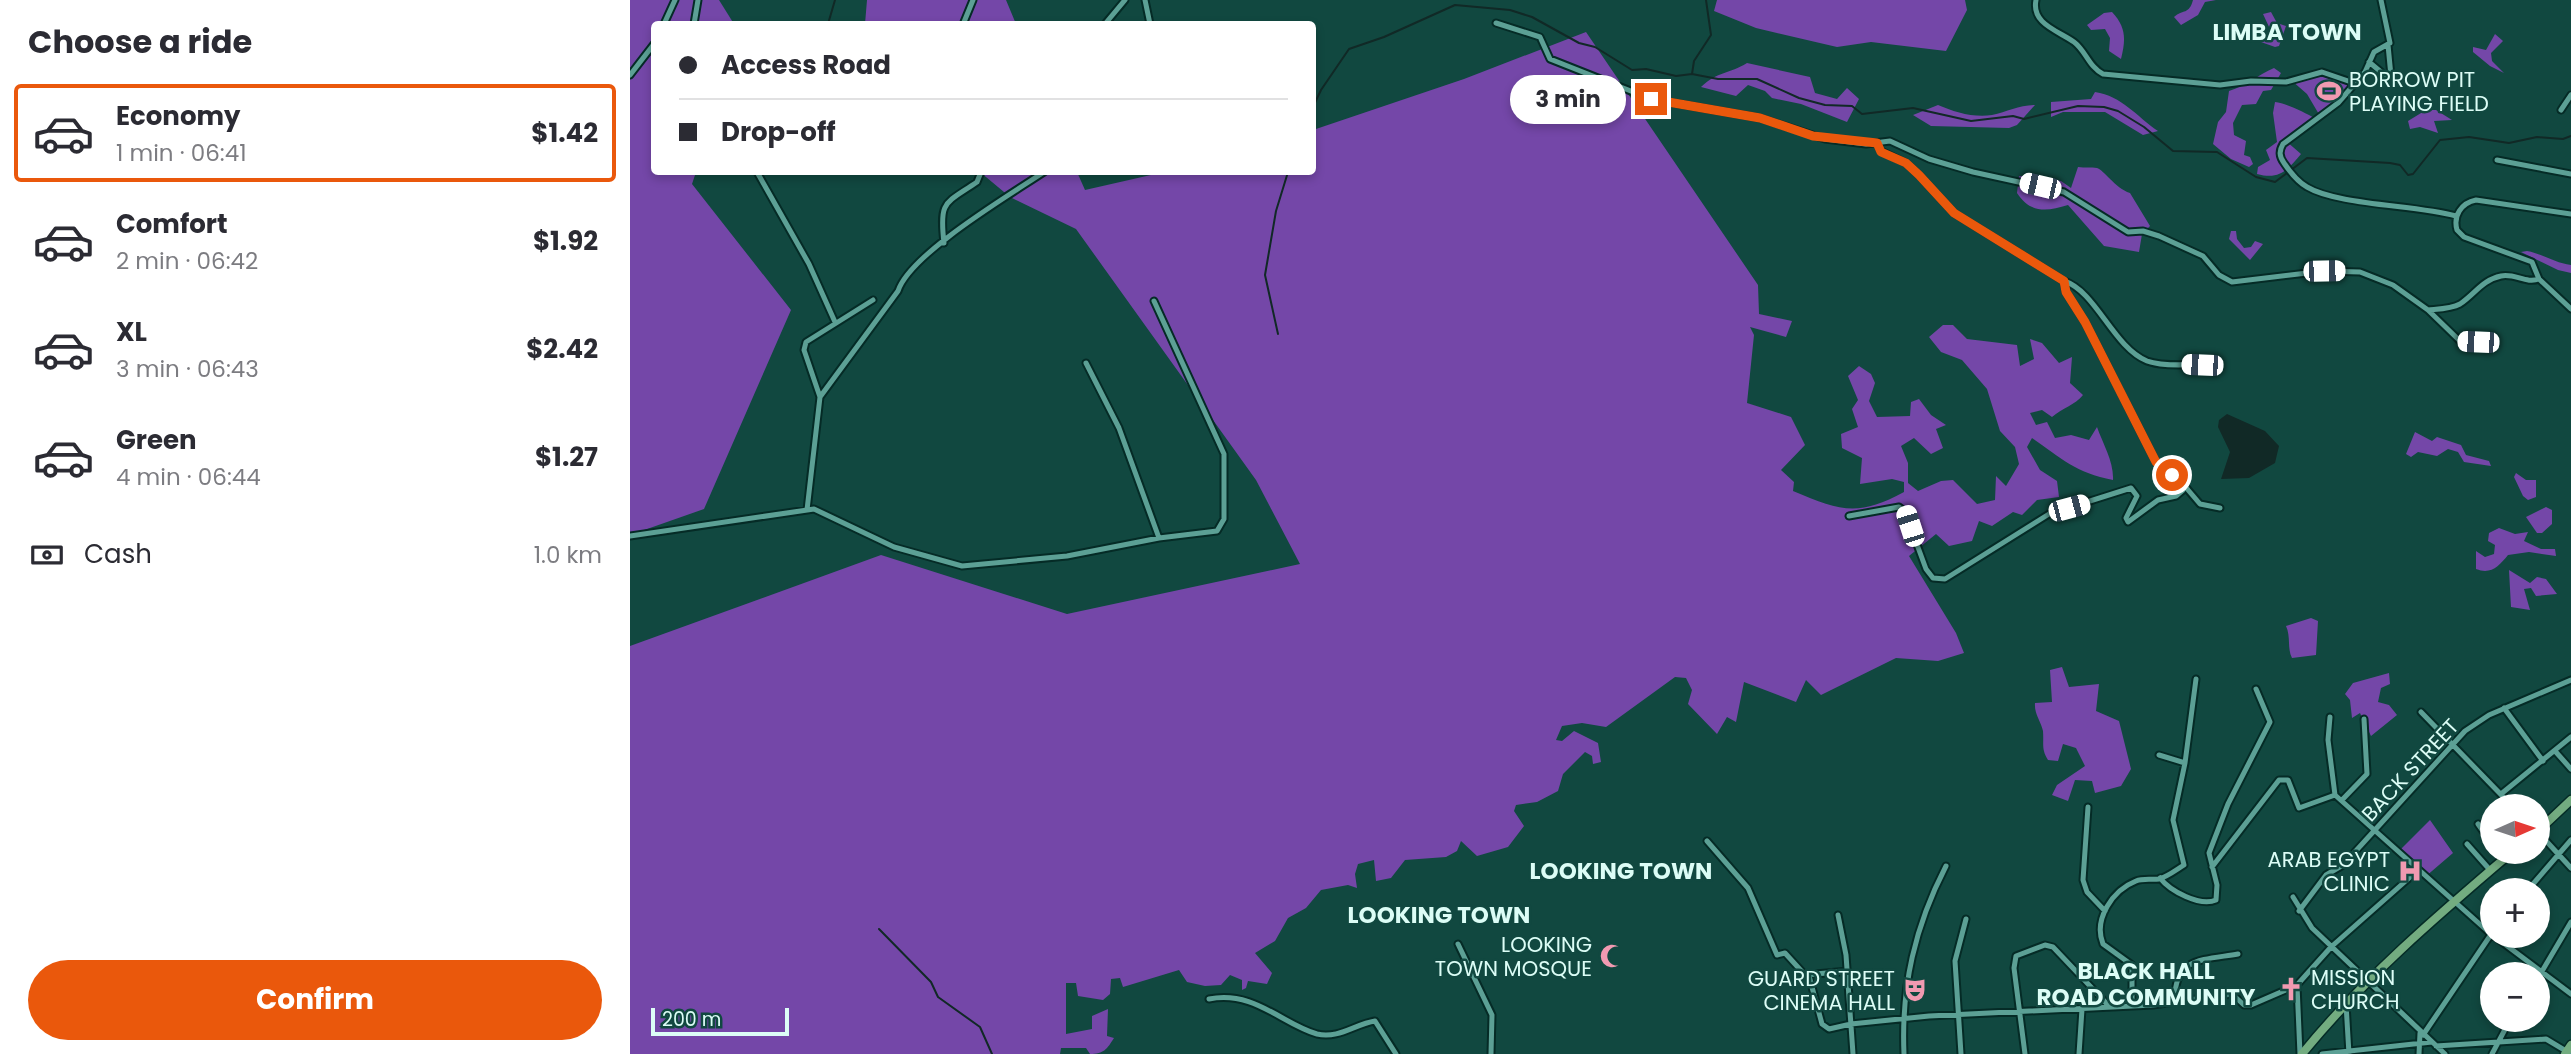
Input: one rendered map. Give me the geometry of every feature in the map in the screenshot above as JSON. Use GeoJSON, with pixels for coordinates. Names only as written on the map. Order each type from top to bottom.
{"type":"FeatureCollection","features":[{"type":"Feature","properties":{"kind":"street"},"geometry":{"type":"LineString","coordinates":[[665,21],[675,0]]}},
{"type":"Feature","properties":{"kind":"street"},"geometry":{"type":"LineString","coordinates":[[694,21],[698,0]]}},
{"type":"Feature","properties":{"kind":"street"},"geometry":{"type":"LineString","coordinates":[[964,21],[973,0]]}},
{"type":"Feature","properties":{"kind":"street"},"geometry":{"type":"LineString","coordinates":[[1108,21],[1125,0]]}},
{"type":"Feature","properties":{"kind":"street"},"geometry":{"type":"LineString","coordinates":[[1145,0],[1149,21]]}},
{"type":"Feature","properties":{"kind":"street"},"geometry":{"type":"LineString","coordinates":[[2036,0],[2035,10],[2042,20],[2052,30],[2075,43],[2103,75],[2220,85],[2251,81],[2286,82],[2322,72],[2357,84]]}},
{"type":"Feature","properties":{"kind":"street"},"geometry":{"type":"LineString","coordinates":[[2370,62],[2388,78],[2391,76],[2388,45],[2390,35],[2381,0]]}},
{"type":"Feature","properties":{"kind":"street"},"geometry":{"type":"LineString","coordinates":[[1496,23],[1540,37],[1550,59],[1651,99],[1760,118],[1813,136],[1877,143],[1890,141],[1930,159],[1973,172],[2064,192],[2127,232],[2143,231],[2159,236],[2203,256],[2226,280],[2240,283],[2324,271],[2360,272],[2393,285],[2428,310],[2461,342],[2495,343]]}},
{"type":"Feature","properties":{"kind":"street"},"geometry":{"type":"LineString","coordinates":[[2388,45],[2374,52],[2357,84],[2338,103],[2283,144],[2280,154],[2293,175],[2306,187],[2328,195],[2425,208],[2456,216]]}},
{"type":"Feature","properties":{"kind":"street"},"geometry":{"type":"LineString","coordinates":[[630,75],[651,48]]}},
{"type":"Feature","properties":{"kind":"street"},"geometry":{"type":"LineString","coordinates":[[2561,110],[2571,95]]}},
{"type":"Feature","properties":{"kind":"street"},"geometry":{"type":"LineString","coordinates":[[1877,143],[1881,152],[1906,163],[1954,213],[2076,287],[2109,327],[2144,360],[2202,365]]}},
{"type":"Feature","properties":{"kind":"street"},"geometry":{"type":"LineString","coordinates":[[2497,160],[2571,174]]}},
{"type":"Feature","properties":{"kind":"street"},"geometry":{"type":"LineString","coordinates":[[759,175],[809,264],[835,322]]}},
{"type":"Feature","properties":{"kind":"street"},"geometry":{"type":"LineString","coordinates":[[944,243],[943,212],[953,195],[977,183],[980,175]]}},
{"type":"Feature","properties":{"kind":"street"},"geometry":{"type":"LineString","coordinates":[[820,397],[898,291],[906,274],[925,254],[1039,175]]}},
{"type":"Feature","properties":{"kind":"street"},"geometry":{"type":"LineString","coordinates":[[2571,214],[2476,200],[2465,204],[2456,216],[2457,230],[2464,237],[2532,262],[2539,279],[2571,309]]}},
{"type":"Feature","properties":{"kind":"street"},"geometry":{"type":"LineString","coordinates":[[2428,310],[2457,306],[2482,284],[2499,277],[2510,275],[2531,282],[2539,279]]}},
{"type":"Feature","properties":{"kind":"street"},"geometry":{"type":"LineString","coordinates":[[2064,281],[2066,292],[2085,322],[2156,462],[2183,484],[2200,504],[2220,508]]}},
{"type":"Feature","properties":{"kind":"street"},"geometry":{"type":"LineString","coordinates":[[807,510],[820,397],[804,346],[835,322],[873,300]]}},
{"type":"Feature","properties":{"kind":"street"},"geometry":{"type":"LineString","coordinates":[[630,536],[814,509],[894,547],[962,566],[1067,556],[1159,538],[1217,531],[1224,519],[1224,454],[1154,301]]}},
{"type":"Feature","properties":{"kind":"street"},"geometry":{"type":"LineString","coordinates":[[1086,363],[1119,428],[1159,538]]}},
{"type":"Feature","properties":{"kind":"street"},"geometry":{"type":"LineString","coordinates":[[1849,516],[1899,507],[1905,512],[1926,569],[1933,578],[1945,579],[2049,514],[2131,488],[2137,496],[2126,518],[2128,522],[2158,500],[2180,494],[2183,484]]}},
{"type":"Feature","properties":{"kind":"street"},"geometry":{"type":"LineString","coordinates":[[2132,1006],[2132,971],[2128,961],[2103,944],[2099,927],[2105,911],[2119,892],[2136,881],[2160,878],[2184,863],[2173,820],[2185,763],[2196,679]]}},
{"type":"Feature","properties":{"kind":"street","name":"BACK STREET"},"geometry":{"type":"LineString","coordinates":[[2299,911],[2326,875],[2374,833],[2452,744],[2478,721],[2571,680]]}},
{"type":"Feature","properties":{"kind":"street"},"geometry":{"type":"LineString","coordinates":[[2160,878],[2167,887],[2180,894],[2214,902],[2217,885],[2208,856],[2217,830],[2269,730],[2269,717],[2256,689]]}},
{"type":"Feature","properties":{"kind":"street"},"geometry":{"type":"LineString","coordinates":[[2504,708],[2543,761]]}},
{"type":"Feature","properties":{"kind":"street"},"geometry":{"type":"LineString","coordinates":[[2421,712],[2501,794],[2571,737]]}},
{"type":"Feature","properties":{"kind":"street"},"geometry":{"type":"LineString","coordinates":[[2330,717],[2328,740],[2335,795],[2374,833],[2480,925]]}},
{"type":"Feature","properties":{"kind":"street"},"geometry":{"type":"LineString","coordinates":[[2342,800],[2367,774],[2364,719]]}},
{"type":"Feature","properties":{"kind":"street"},"geometry":{"type":"LineString","coordinates":[[2554,751],[2571,769]]}},
{"type":"Feature","properties":{"kind":"street"},"geometry":{"type":"LineString","coordinates":[[2159,755],[2185,763]]}},
{"type":"Feature","properties":{"kind":"street"},"geometry":{"type":"LineString","coordinates":[[2212,867],[2279,780],[2288,780],[2299,808],[2335,795]]}},
{"type":"Feature","properties":{"kind":"street"},"geometry":{"type":"LineString","coordinates":[[2550,820],[2571,800]]}},
{"type":"Feature","properties":{"kind":"street"},"geometry":{"type":"LineString","coordinates":[[2088,807],[2083,880],[2087,892],[2105,911]]}},
{"type":"Feature","properties":{"kind":"street"},"geometry":{"type":"LineString","coordinates":[[2538,878],[2571,840]]}},
{"type":"Feature","properties":{"kind":"street"},"geometry":{"type":"LineString","coordinates":[[1707,841],[1748,888],[1777,955],[1785,953],[1801,973],[1809,976],[1848,971]]}},
{"type":"Feature","properties":{"kind":"street"},"geometry":{"type":"LineString","coordinates":[[2467,845],[2490,870]]}},
{"type":"Feature","properties":{"kind":"street"},"geometry":{"type":"LineString","coordinates":[[2550,845],[2571,868]]}},
{"type":"Feature","properties":{"kind":"street"},"geometry":{"type":"LineString","coordinates":[[2301,1054],[2346,1004],[2495,864]]}},
{"type":"Feature","properties":{"kind":"street"},"geometry":{"type":"LineString","coordinates":[[1904,1054],[1903,1019],[1909,964],[1916,938],[1946,866]]}},
{"type":"Feature","properties":{"kind":"street"},"geometry":{"type":"LineString","coordinates":[[1809,976],[1823,1026],[1829,1029],[1903,1019],[2082,1009],[2108,1005],[2132,1006],[2232,994],[2246,1006],[2272,998],[2297,985],[2331,947],[2417,871]]}},
{"type":"Feature","properties":{"kind":"street"},"geometry":{"type":"LineString","coordinates":[[2293,897],[2299,911],[2331,947],[2445,1054]]}},
{"type":"Feature","properties":{"kind":"street"},"geometry":{"type":"LineString","coordinates":[[1838,915],[1848,971],[1853,1054]]}},
{"type":"Feature","properties":{"kind":"street"},"geometry":{"type":"LineString","coordinates":[[1961,1054],[1955,961],[1966,919]]}},
{"type":"Feature","properties":{"kind":"street"},"geometry":{"type":"LineString","coordinates":[[2548,962],[2571,922]]}},
{"type":"Feature","properties":{"kind":"street"},"geometry":{"type":"LineString","coordinates":[[1458,944],[1492,1015],[1491,1054]]}},
{"type":"Feature","properties":{"kind":"street"},"geometry":{"type":"LineString","coordinates":[[2025,1054],[2014,957],[2045,946],[2057,950],[2108,1005]]}},
{"type":"Feature","properties":{"kind":"street"},"geometry":{"type":"LineString","coordinates":[[2419,1054],[2421,1034],[2483,948]]}},
{"type":"Feature","properties":{"kind":"street"},"geometry":{"type":"LineString","coordinates":[[2510,948],[2528,962]]}},
{"type":"Feature","properties":{"kind":"street"},"geometry":{"type":"LineString","coordinates":[[2175,1002],[2175,979],[2179,973],[2199,961],[2238,954]]}},
{"type":"Feature","properties":{"kind":"street"},"geometry":{"type":"LineString","coordinates":[[2550,978],[2571,994]]}},
{"type":"Feature","properties":{"kind":"street"},"geometry":{"type":"LineString","coordinates":[[2297,985],[2301,1054]]}},
{"type":"Feature","properties":{"kind":"street"},"geometry":{"type":"LineString","coordinates":[[1209,999],[1240,1000],[1272,1009],[1319,1034],[1344,1033],[1375,1021],[1396,1054]]}},
{"type":"Feature","properties":{"kind":"street"},"geometry":{"type":"LineString","coordinates":[[2346,1004],[2349,1053]]}},
{"type":"Feature","properties":{"kind":"street"},"geometry":{"type":"LineString","coordinates":[[2080,1054],[2082,1009]]}},
{"type":"Feature","properties":{"kind":"street"},"geometry":{"type":"LineString","coordinates":[[2493,1054],[2503,1032]]}},
{"type":"Feature","properties":{"kind":"street"},"geometry":{"type":"LineString","coordinates":[[2322,1054],[2419,1044],[2546,1039],[2568,1051]]}},
{"type":"Feature","properties":{"kind":"shaded area"},"geometry":{"type":"Polygon","coordinates":[[[630,0],[719,0],[732,21],[651,21],[651,175],[695,175],[692,184],[791,310],[704,509],[630,535],[630,0]]]}},
{"type":"Feature","properties":{"kind":"shaded area"},"geometry":{"type":"Polygon","coordinates":[[[867,0],[1006,0],[1015,21],[865,21],[867,0]]]}},
{"type":"Feature","properties":{"kind":"shaded area"},"geometry":{"type":"Polygon","coordinates":[[[1717,0],[1965,0],[1967,10],[1946,51],[1871,42],[1837,47],[1756,28],[1714,11],[1717,0]]]}},
{"type":"Feature","properties":{"kind":"shaded area"},"geometry":{"type":"Polygon","coordinates":[[[2193,0],[2216,0],[2205,2],[2198,15],[2181,25],[2174,17],[2188,10],[2193,0]]]}},
{"type":"Feature","properties":{"kind":"shaded area"},"geometry":{"type":"Polygon","coordinates":[[[2112,12],[2124,34],[2121,59],[2109,51],[2110,38],[2105,29],[2091,30],[2087,25],[2104,13],[2112,12]]]}},
{"type":"Feature","properties":{"kind":"shaded area"},"geometry":{"type":"Polygon","coordinates":[[[2271,12],[2277,23],[2286,26],[2279,46],[2275,47],[2261,42],[2270,29],[2263,14],[2271,12]]]}},
{"type":"Feature","properties":{"kind":"shaded area"},"geometry":{"type":"Polygon","coordinates":[[[1586,32],[1758,285],[1759,314],[1792,321],[1786,337],[1750,327],[1754,335],[1747,403],[1791,417],[1805,445],[1781,470],[1794,482],[1793,491],[1837,507],[1849,508],[1874,505],[1904,492],[1904,482],[1892,479],[1860,484],[1862,458],[1842,448],[1841,434],[1858,427],[1852,409],[1858,400],[1848,376],[1859,366],[1871,374],[1875,383],[1869,401],[1877,417],[1910,416],[1911,402],[1919,399],[1931,415],[1946,425],[1936,429],[1943,448],[1931,454],[1914,438],[1901,446],[1908,463],[1908,483],[1918,491],[1941,481],[1953,480],[1977,504],[1995,500],[1996,476],[2006,486],[2019,464],[2015,447],[2000,431],[1987,389],[1962,360],[1941,352],[1929,337],[1943,325],[1953,325],[1967,339],[2017,345],[2020,366],[2034,359],[2030,339],[2042,343],[2059,363],[2072,357],[2070,383],[2083,395],[2052,417],[2042,410],[2030,413],[2036,425],[2047,422],[2055,438],[2071,435],[2089,440],[2097,427],[2110,460],[2113,480],[2079,469],[2032,438],[2027,447],[2040,470],[2057,481],[2059,497],[2037,500],[2022,515],[2013,512],[1992,526],[1979,521],[1972,541],[1949,546],[1936,534],[1909,556],[1956,633],[1964,653],[1938,661],[1896,658],[1821,695],[1806,680],[1796,702],[1744,682],[1736,722],[1727,717],[1717,734],[1688,704],[1692,690],[1686,678],[1675,677],[1606,727],[1582,723],[1562,726],[1556,740],[1562,741],[1574,731],[1598,743],[1601,762],[1593,764],[1592,756],[1585,752],[1563,774],[1558,791],[1537,802],[1516,805],[1514,811],[1524,826],[1508,847],[1477,856],[1461,841],[1457,851],[1446,857],[1405,860],[1391,878],[1376,881],[1374,860],[1358,864],[1355,874],[1357,888],[1348,885],[1321,890],[1306,908],[1288,918],[1275,941],[1255,953],[1272,973],[1267,984],[1248,981],[1246,988],[1242,990],[1242,980],[1230,975],[1221,985],[1205,986],[1187,982],[1179,970],[1123,987],[1120,978],[1111,979],[1110,994],[1103,1000],[1078,996],[1076,983],[1066,983],[1066,1034],[1092,1029],[1092,1016],[1108,1009],[1107,1036],[1114,1038],[1102,1052],[1090,1054],[1086,1048],[1061,1048],[1060,1054],[630,1054],[630,646],[881,555],[1067,614],[1300,564],[1256,480],[1076,229],[1010,197],[984,175],[1078,175],[1085,190],[1151,175],[1316,175],[1316,129],[1464,79],[1586,32]]]}},
{"type":"Feature","properties":{"kind":"shaded area"},"geometry":{"type":"Polygon","coordinates":[[[2495,34],[2503,41],[2491,53],[2492,61],[2504,73],[2473,52],[2473,47],[2486,50],[2495,34]]]}},
{"type":"Feature","properties":{"kind":"shaded area"},"geometry":{"type":"Polygon","coordinates":[[[1747,63],[1810,77],[1815,93],[1837,99],[1847,88],[1859,99],[1847,122],[1801,104],[1772,98],[1765,91],[1748,85],[1736,96],[1701,87],[1713,78],[1747,63]]]}},
{"type":"Feature","properties":{"kind":"shaded area"},"geometry":{"type":"Polygon","coordinates":[[[2274,68],[2281,73],[2271,90],[2263,91],[2256,104],[2242,105],[2233,123],[2234,135],[2246,141],[2244,155],[2250,157],[2253,164],[2249,167],[2231,159],[2213,144],[2218,122],[2226,112],[2229,91],[2274,68]]]}},
{"type":"Feature","properties":{"kind":"shaded area"},"geometry":{"type":"Polygon","coordinates":[[[2322,72],[2357,84],[2320,116],[2307,94],[2291,80],[2322,72]]]}},
{"type":"Feature","properties":{"kind":"shaded area"},"geometry":{"type":"Polygon","coordinates":[[[2095,92],[2121,102],[2158,131],[2143,135],[2105,112],[2063,112],[2051,117],[2051,102],[2091,99],[2095,92]]]}},
{"type":"Feature","properties":{"kind":"shaded area"},"geometry":{"type":"Polygon","coordinates":[[[2275,102],[2316,119],[2286,141],[2301,154],[2282,173],[2265,176],[2257,174],[2258,167],[2270,160],[2266,150],[2277,142],[2273,113],[2275,102]]]}},
{"type":"Feature","properties":{"kind":"shaded area"},"geometry":{"type":"Polygon","coordinates":[[[1938,105],[1964,114],[1985,116],[2035,105],[2017,125],[2009,128],[1931,126],[1913,115],[1938,105]]]}},
{"type":"Feature","properties":{"kind":"shaded area"},"geometry":{"type":"Polygon","coordinates":[[[2426,110],[2436,110],[2452,120],[2434,121],[2438,133],[2420,127],[2410,129],[2408,121],[2426,110]]]}},
{"type":"Feature","properties":{"kind":"shaded area"},"geometry":{"type":"Polygon","coordinates":[[[2078,167],[2100,169],[2119,187],[2130,193],[2150,226],[2142,234],[2139,252],[2104,246],[2068,205],[2039,209],[2027,204],[2017,193],[2019,176],[2061,181],[2071,188],[2078,167]]]}},
{"type":"Feature","properties":{"kind":"shaded area"},"geometry":{"type":"Polygon","coordinates":[[[2231,231],[2236,231],[2237,239],[2244,248],[2251,247],[2255,241],[2263,244],[2250,260],[2229,239],[2231,231]]]}},
{"type":"Feature","properties":{"kind":"shaded area"},"geometry":{"type":"Polygon","coordinates":[[[2527,251],[2571,265],[2571,273],[2558,270],[2521,252],[2527,251]]]}},
{"type":"Feature","properties":{"kind":"shaded area"},"geometry":{"type":"Polygon","coordinates":[[[2415,432],[2432,441],[2437,437],[2461,445],[2466,455],[2489,461],[2491,466],[2464,462],[2458,452],[2448,449],[2437,456],[2418,452],[2411,457],[2406,454],[2415,432]]]}},
{"type":"Feature","properties":{"kind":"shaded area"},"geometry":{"type":"Polygon","coordinates":[[[2516,473],[2526,480],[2536,480],[2536,497],[2528,500],[2523,496],[2514,477],[2516,473]]]}},
{"type":"Feature","properties":{"kind":"shaded area"},"geometry":{"type":"Polygon","coordinates":[[[2546,507],[2552,510],[2552,524],[2542,533],[2537,533],[2526,517],[2546,507]]]}},
{"type":"Feature","properties":{"kind":"shaded area"},"geometry":{"type":"Polygon","coordinates":[[[2499,528],[2515,534],[2528,532],[2524,541],[2541,549],[2555,549],[2556,556],[2529,552],[2508,555],[2490,570],[2476,569],[2476,551],[2485,557],[2494,554],[2495,545],[2488,541],[2489,533],[2499,528]]]}},
{"type":"Feature","properties":{"kind":"shaded area"},"geometry":{"type":"Polygon","coordinates":[[[2509,570],[2530,583],[2537,577],[2546,579],[2557,594],[2536,596],[2531,588],[2524,589],[2530,610],[2511,607],[2509,570]]]}},
{"type":"Feature","properties":{"kind":"shaded area"},"geometry":{"type":"Polygon","coordinates":[[[2311,618],[2318,621],[2316,655],[2292,658],[2286,626],[2311,618]]]}},
{"type":"Feature","properties":{"kind":"shaded area"},"geometry":{"type":"Polygon","coordinates":[[[2062,667],[2069,687],[2099,684],[2096,711],[2119,721],[2131,769],[2121,786],[2095,793],[2092,781],[2075,780],[2068,801],[2052,795],[2057,785],[2085,766],[2076,748],[2063,744],[2058,761],[2048,760],[2035,707],[2035,703],[2052,702],[2050,670],[2062,667]]]}},
{"type":"Feature","properties":{"kind":"shaded area"},"geometry":{"type":"Polygon","coordinates":[[[2389,673],[2390,684],[2381,688],[2378,702],[2389,705],[2397,715],[2371,736],[2360,713],[2352,718],[2350,700],[2345,694],[2353,683],[2389,673]]]}},
{"type":"Feature","properties":{"kind":"shaded area"},"geometry":{"type":"Polygon","coordinates":[[[2430,820],[2453,853],[2425,877],[2398,852],[2430,820]]]}},
{"type":"Feature","properties":{"kind":"water"},"geometry":{"type":"Polygon","coordinates":[[[2227,414],[2265,431],[2279,446],[2275,463],[2249,478],[2221,479],[2230,452],[2218,427],[2219,420],[2227,414]]]}},
{"type":"Feature","properties":{"kind":"waterway"},"geometry":{"type":"LineString","coordinates":[[829,21],[835,0]]}},
{"type":"Feature","properties":{"kind":"waterway"},"geometry":{"type":"LineString","coordinates":[[1692,74],[1694,61],[1711,35],[1706,0]]}},
{"type":"Feature","properties":{"kind":"waterway"},"geometry":{"type":"LineString","coordinates":[[1316,101],[1349,49],[1384,37],[1455,5],[1510,10],[1532,17],[1579,43],[1595,47],[1632,70],[1646,69],[1676,76],[1692,74],[1718,79],[1757,79],[1799,98],[1825,105],[1852,106],[1862,114],[1913,108],[1971,121],[2013,116],[2024,119],[2078,106],[2104,107],[2118,111],[2144,127],[2173,151],[2217,152],[2256,177],[2275,182],[2307,158],[2390,163],[2400,165],[2408,175],[2413,174],[2440,140],[2469,137],[2509,143],[2537,137],[2563,139],[2571,136]]}},
{"type":"Feature","properties":{"kind":"waterway"},"geometry":{"type":"LineString","coordinates":[[1278,334],[1265,275],[1276,211],[1287,175]]}},
{"type":"Feature","properties":{"kind":"waterway"},"geometry":{"type":"LineString","coordinates":[[879,929],[931,982],[938,997],[980,1027],[992,1054]]}},
{"type":"Feature","properties":{"kind":"place","name":"BORROW PIT PLAYING FIELD"},"geometry":{"type":"Point","coordinates":[2329,91]}},
{"type":"Feature","properties":{"kind":"place","name":"ARAB EGYPT CLINIC"},"geometry":{"type":"Point","coordinates":[2410,871]}},
{"type":"Feature","properties":{"kind":"place","name":"LOOKING TOWN MOSQUE"},"geometry":{"type":"Point","coordinates":[1612,956]}},
{"type":"Feature","properties":{"kind":"place","name":"MISSION CHURCH"},"geometry":{"type":"Point","coordinates":[2291,989]}},
{"type":"Feature","properties":{"kind":"place","name":"GUARD STREET CINEMA HALL"},"geometry":{"type":"Point","coordinates":[1915,990]}},
{"type":"Feature","properties":{"kind":"district","name":"LIMBA TOWN"},"geometry":{"type":"Point","coordinates":[2287,32]}},
{"type":"Feature","properties":{"kind":"district","name":"LOOKING TOWN"},"geometry":{"type":"Point","coordinates":[1621,871]}},
{"type":"Feature","properties":{"kind":"district","name":"LOOKING TOWN"},"geometry":{"type":"Point","coordinates":[1439,915]}},
{"type":"Feature","properties":{"kind":"district","name":"BLACK HALL ROAD COMMUNITY"},"geometry":{"type":"Point","coordinates":[2146,984]}},
{"type":"Feature","properties":{"kind":"route"},"geometry":{"type":"LineString","coordinates":[[1651,99],[1705,111],[1760,118],[1825,139],[1877,143],[1881,152],[1906,163],[1954,213],[2064,281],[2071,302],[2092,335],[2156,462],[2172,475]]}}]}
